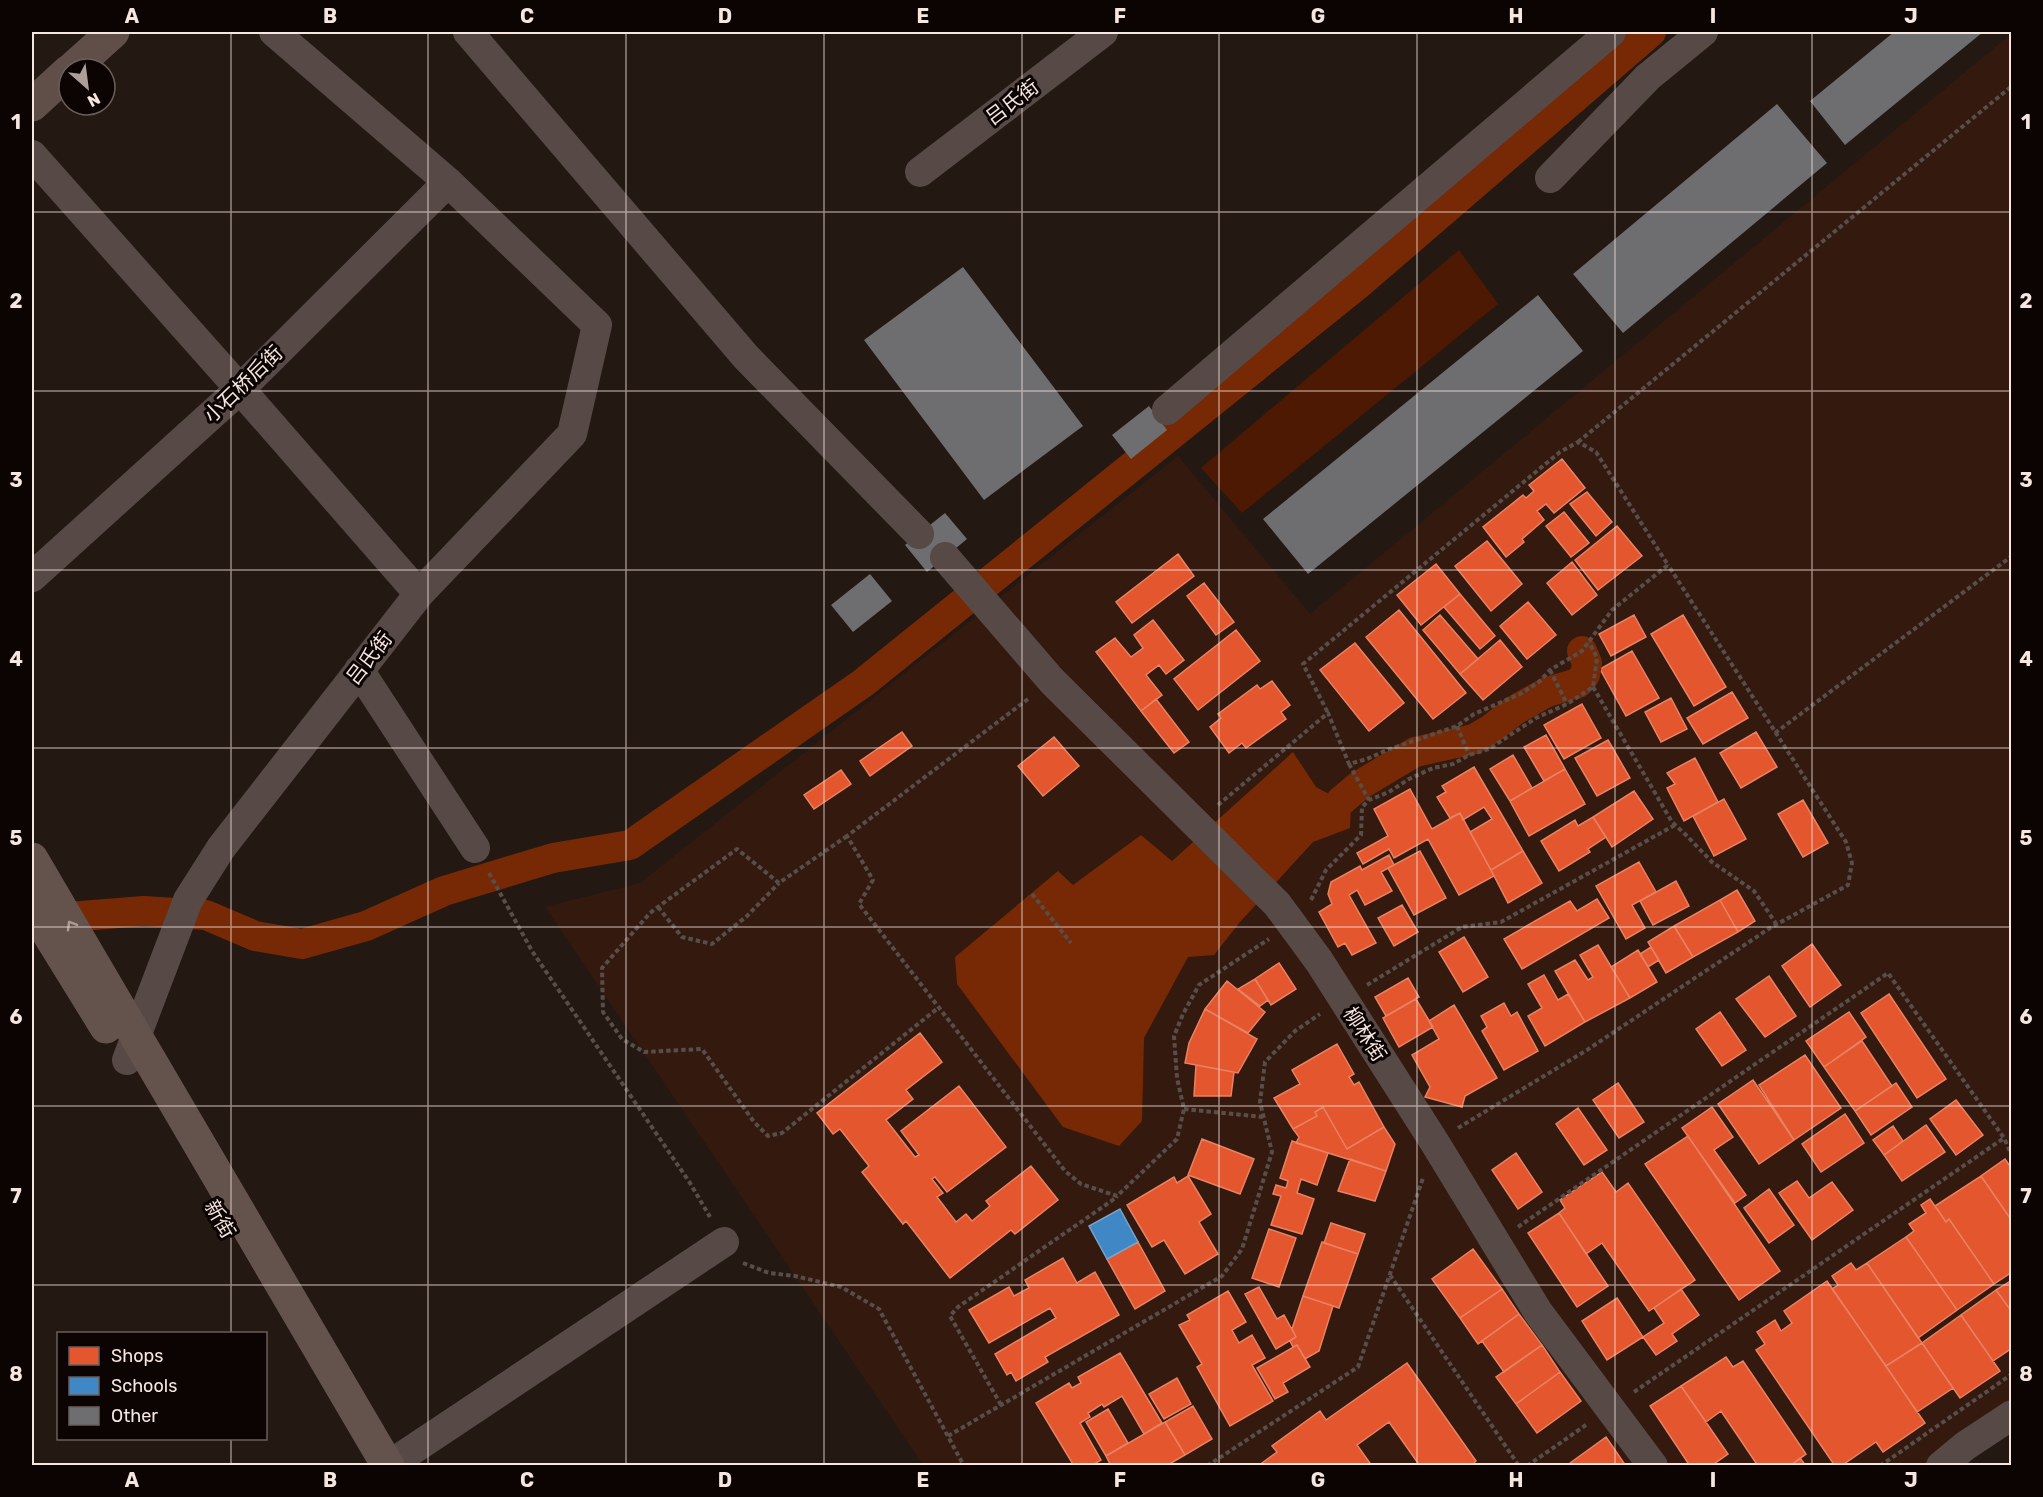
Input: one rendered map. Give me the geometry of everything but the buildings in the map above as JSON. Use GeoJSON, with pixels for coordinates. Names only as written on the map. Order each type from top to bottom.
{"type":"FeatureCollection","features":[{"type":"Feature","properties":{"kind":"highway"},"geometry":{"type":"LineString","coordinates":[[85,57],[113,32]]}},
{"type":"Feature","properties":{"kind":"highway"},"geometry":{"type":"LineString","coordinates":[[32,105],[57,82]]}},
{"type":"Feature","properties":{"kind":"main road"},"geometry":{"type":"LineString","coordinates":[[32,858],[86,975]]}},
{"type":"Feature","properties":{"kind":"main road"},"geometry":{"type":"LineString","coordinates":[[32,907],[86,975]]}},
{"type":"Feature","properties":{"kind":"main road","name":"新街"},"geometry":{"type":"LineString","coordinates":[[86,975],[131,1048],[365,1466]]}},
{"type":"Feature","properties":{"kind":"main road"},"geometry":{"type":"LineString","coordinates":[[131,1048],[388,1465]]}},
{"type":"Feature","properties":{"kind":"street"},"geometry":{"type":"LineString","coordinates":[[274,32],[448,182]]}},
{"type":"Feature","properties":{"kind":"street"},"geometry":{"type":"LineString","coordinates":[[468,32],[746,357],[919,534]]}},
{"type":"Feature","properties":{"kind":"street","name":"吕氏街"},"geometry":{"type":"LineString","coordinates":[[920,172],[1103,32]]}},
{"type":"Feature","properties":{"kind":"street"},"geometry":{"type":"LineString","coordinates":[[1167,410],[1611,32]]}},
{"type":"Feature","properties":{"kind":"street"},"geometry":{"type":"LineString","coordinates":[[1550,178],[1648,77],[1703,32]]}},
{"type":"Feature","properties":{"kind":"street"},"geometry":{"type":"LineString","coordinates":[[32,155],[419,594]]}},
{"type":"Feature","properties":{"kind":"street","name":"小石桥后街"},"geometry":{"type":"LineString","coordinates":[[32,578],[240,389],[448,182]]}},
{"type":"Feature","properties":{"kind":"street","name":"吕氏街"},"geometry":{"type":"LineString","coordinates":[[131,1048],[168,957],[188,900],[221,848],[419,594],[572,434],[597,325],[448,182]]}},
{"type":"Feature","properties":{"kind":"street","name":"柳林街"},"geometry":{"type":"LineString","coordinates":[[945,557],[1052,681],[1197,823],[1290,921],[1435,1143],[1538,1312],[1653,1466]]}},
{"type":"Feature","properties":{"kind":"street"},"geometry":{"type":"LineString","coordinates":[[359,670],[476,848]]}},
{"type":"Feature","properties":{"kind":"street"},"geometry":{"type":"LineString","coordinates":[[388,1465],[724,1242]]}},
{"type":"Feature","properties":{"kind":"street"},"geometry":{"type":"LineString","coordinates":[[1941,1466],[1965,1446],[2012,1415]]}},
{"type":"Feature","properties":{"kind":"path"},"geometry":{"type":"LineString","coordinates":[[1369,800],[1349,764],[1328,713],[1303,664],[1560,452],[1578,442],[2012,87]]}},
{"type":"Feature","properties":{"kind":"path"},"geometry":{"type":"LineString","coordinates":[[1207,1466],[1358,1367],[1435,1143],[1587,1050],[1777,925],[1848,885],[1852,863],[1846,842],[1596,452],[1578,442]]}},
{"type":"Feature","properties":{"kind":"path"},"geometry":{"type":"LineString","coordinates":[[1775,734],[2012,555]]}},
{"type":"Feature","properties":{"kind":"path"},"geometry":{"type":"LineString","coordinates":[[1349,764],[1456,726],[1474,714],[1520,694],[1539,682],[1550,670],[1582,651],[1612,610],[1668,565]]}},
{"type":"Feature","properties":{"kind":"path"},"geometry":{"type":"LineString","coordinates":[[1589,642],[1597,658],[1593,687],[1671,822],[1712,862],[1754,891],[1777,925]]}},
{"type":"Feature","properties":{"kind":"path"},"geometry":{"type":"LineString","coordinates":[[1550,670],[1567,704]]}},
{"type":"Feature","properties":{"kind":"path"},"geometry":{"type":"LineString","coordinates":[[658,907],[682,936],[712,944],[747,916],[779,883],[847,836],[1052,681]]}},
{"type":"Feature","properties":{"kind":"path"},"geometry":{"type":"LineString","coordinates":[[1001,1406],[950,1316],[958,1307],[1117,1196],[1177,1139],[1184,1109],[1177,1078],[1174,1036],[1199,985],[1290,921],[1313,893],[1326,870],[1361,835],[1362,807],[1369,800],[1433,768],[1453,764],[1469,755],[1489,749],[1536,718],[1567,704],[1593,687]]}},
{"type":"Feature","properties":{"kind":"path"},"geometry":{"type":"LineString","coordinates":[[1197,823],[1328,713]]}},
{"type":"Feature","properties":{"kind":"path"},"geometry":{"type":"LineString","coordinates":[[1456,726],[1469,755]]}},
{"type":"Feature","properties":{"kind":"path"},"geometry":{"type":"LineString","coordinates":[[948,1436],[1222,1276],[1242,1248],[1272,1152],[1260,1102],[1265,1062],[1295,1031],[1462,927],[1501,922],[1676,825]]}},
{"type":"Feature","properties":{"kind":"path"},"geometry":{"type":"LineString","coordinates":[[847,836],[873,880],[859,904],[1065,1171],[1081,1184],[1117,1196]]}},
{"type":"Feature","properties":{"kind":"path"},"geometry":{"type":"LineString","coordinates":[[476,848],[532,951],[690,1183],[735,1260],[769,1273],[795,1276],[841,1287],[879,1309],[964,1466]]}},
{"type":"Feature","properties":{"kind":"path"},"geometry":{"type":"LineString","coordinates":[[779,883],[737,849],[650,913],[602,968],[603,1012],[622,1039],[644,1052],[702,1048],[754,1122],[768,1136],[782,1133],[938,1008]]}},
{"type":"Feature","properties":{"kind":"path"},"geometry":{"type":"LineString","coordinates":[[1032,894],[1071,944]]}},
{"type":"Feature","properties":{"kind":"path"},"geometry":{"type":"LineString","coordinates":[[1495,1243],[1888,973],[2004,1138],[2012,1156]]}},
{"type":"Feature","properties":{"kind":"path"},"geometry":{"type":"LineString","coordinates":[[1184,1109],[1264,1117]]}},
{"type":"Feature","properties":{"kind":"path"},"geometry":{"type":"LineString","coordinates":[[1527,1466],[2004,1138]]}},
{"type":"Feature","properties":{"kind":"path"},"geometry":{"type":"LineString","coordinates":[[1390,1274],[1519,1466]]}},
{"type":"Feature","properties":{"kind":"path"},"geometry":{"type":"LineString","coordinates":[[1880,1466],[2012,1374]]}},
{"type":"Feature","properties":{"kind":"shaded area"},"geometry":{"type":"Polygon","coordinates":[[[2011,34],[2011,1415],[1938,1465],[923,1465],[545,907],[640,883],[1178,456],[1310,614],[2011,34]]]}},
{"type":"Feature","properties":{"kind":"shaded area"},"geometry":{"type":"Polygon","coordinates":[[[1459,250],[1498,304],[1242,513],[1201,468],[1459,250]]]}},
{"type":"Feature","properties":{"kind":"shaded area"},"geometry":{"type":"Polygon","coordinates":[[[1293,752],[1316,787],[1351,806],[1350,828],[1313,842],[1240,922],[1214,955],[1188,957],[1144,1038],[1142,1121],[1119,1146],[1063,1127],[957,984],[955,957],[1058,871],[1073,885],[1141,835],[1172,861],[1293,752]]]}},
{"type":"Feature","properties":{"kind":"waterway"},"geometry":{"type":"LineString","coordinates":[[43,919],[144,911],[206,915],[255,936],[302,944],[366,926],[444,891],[553,858],[630,845],[863,683],[1361,282],[1651,32]]}},
{"type":"Feature","properties":{"kind":"waterway"},"geometry":{"type":"LineString","coordinates":[[1341,801],[1360,785],[1415,752],[1474,739],[1515,710],[1547,692],[1578,683],[1585,675],[1587,663],[1582,651]]}}]}
